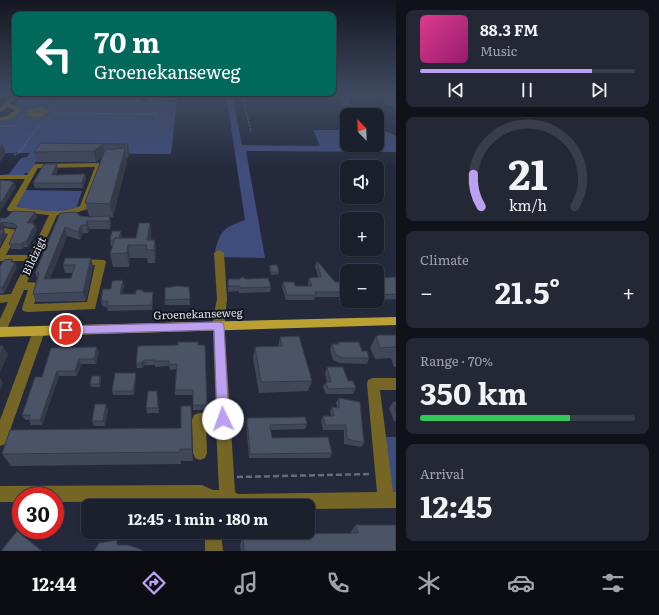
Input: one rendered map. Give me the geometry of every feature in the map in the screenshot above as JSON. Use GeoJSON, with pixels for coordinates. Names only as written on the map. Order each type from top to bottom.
{"type":"FeatureCollection","features":[{"type":"Feature","properties":{"kind":"main road","name":"Groenekanseweg"},"geometry":{"type":"LineString","coordinates":[[0,331],[396,321]]}},
{"type":"Feature","properties":{"kind":"street"},"geometry":{"type":"LineString","coordinates":[[99,165],[36,166],[11,209],[11,212],[81,213],[99,165],[105,158]]}},
{"type":"Feature","properties":{"kind":"street"},"geometry":{"type":"LineString","coordinates":[[0,177],[30,177]]}},
{"type":"Feature","properties":{"kind":"street","name":"Bildzigt"},"geometry":{"type":"LineString","coordinates":[[0,331],[32,258],[54,213]]}},
{"type":"Feature","properties":{"kind":"street"},"geometry":{"type":"LineString","coordinates":[[5,231],[14,232],[0,258],[32,258]]}},
{"type":"Feature","properties":{"kind":"street"},"geometry":{"type":"LineString","coordinates":[[217,499],[226,477],[219,326],[222,298],[219,253]]}},
{"type":"Feature","properties":{"kind":"street"},"geometry":{"type":"LineString","coordinates":[[20,286],[35,286],[27,308],[91,306],[101,262],[80,262]]}},
{"type":"Feature","properties":{"kind":"street"},"geometry":{"type":"LineString","coordinates":[[0,299],[14,298]]}},
{"type":"Feature","properties":{"kind":"street"},"geometry":{"type":"LineString","coordinates":[[0,439],[39,331]]}},
{"type":"Feature","properties":{"kind":"street"},"geometry":{"type":"LineString","coordinates":[[315,501],[391,500],[383,474],[374,384],[396,384]]}},
{"type":"Feature","properties":{"kind":"street"},"geometry":{"type":"LineString","coordinates":[[200,453],[200,420],[223,419]]}},
{"type":"Feature","properties":{"kind":"street"},"geometry":{"type":"LineString","coordinates":[[0,494],[202,492],[215,499]]}},
{"type":"Feature","properties":{"kind":"street"},"geometry":{"type":"LineString","coordinates":[[213,539],[214,551]]}},
{"type":"Feature","properties":{"kind":"path"},"geometry":{"type":"LineString","coordinates":[[0,126],[14,126],[20,120]]}},
{"type":"Feature","properties":{"kind":"path"},"geometry":{"type":"LineString","coordinates":[[14,155],[18,154],[42,120]]}},
{"type":"Feature","properties":{"kind":"path"},"geometry":{"type":"LineString","coordinates":[[248,120],[251,132]]}},
{"type":"Feature","properties":{"kind":"path"},"geometry":{"type":"LineString","coordinates":[[226,477],[383,474]]}},
{"type":"Feature","properties":{"kind":"shaded area"},"geometry":{"type":"Polygon","coordinates":[[[0,120],[175,120],[171,154],[39,153],[41,154],[29,173],[25,173],[24,175],[3,175],[9,174],[21,158],[27,157],[30,153],[0,153],[0,120]]]}},
{"type":"Feature","properties":{"kind":"shaded area"},"geometry":{"type":"Polygon","coordinates":[[[230,120],[237,120],[242,145],[320,146],[313,130],[340,130],[340,152],[246,151],[265,258],[214,257],[220,236],[231,226],[245,220],[230,120]]]}},
{"type":"Feature","properties":{"kind":"shaded area"},"geometry":{"type":"Polygon","coordinates":[[[384,130],[396,136],[396,152],[384,152],[384,130]]]}},
{"type":"Feature","properties":{"kind":"shaded area"},"geometry":{"type":"Polygon","coordinates":[[[24,190],[82,191],[76,209],[52,213],[13,209],[24,190]]]}},
{"type":"Feature","properties":{"kind":"shaded area"},"geometry":{"type":"Polygon","coordinates":[[[385,437],[396,437],[396,496],[393,496],[385,437]]]}},
{"type":"Feature","properties":{"kind":"building"},"geometry":{"type":"Polygon","coordinates":[[[40,143],[128,144],[127,147],[122,144],[103,144],[94,151],[34,152],[40,143]]]}},
{"type":"Feature","properties":{"kind":"building"},"geometry":{"type":"Polygon","coordinates":[[[125,149],[110,204],[86,203],[85,202],[105,150],[125,149]]]}},
{"type":"Feature","properties":{"kind":"building"},"geometry":{"type":"Polygon","coordinates":[[[44,164],[57,164],[52,175],[85,174],[82,183],[33,183],[44,164]]]}},
{"type":"Feature","properties":{"kind":"building"},"geometry":{"type":"Polygon","coordinates":[[[0,180],[14,182],[0,204],[0,180]]]}},
{"type":"Feature","properties":{"kind":"building"},"geometry":{"type":"Polygon","coordinates":[[[13,211],[35,212],[27,223],[34,223],[33,225],[35,225],[26,242],[21,244],[9,244],[17,226],[15,224],[3,222],[0,224],[0,218],[6,218],[13,211]]]}},
{"type":"Feature","properties":{"kind":"building"},"geometry":{"type":"Polygon","coordinates":[[[76,212],[80,216],[110,216],[109,221],[87,221],[86,225],[81,225],[78,232],[65,227],[44,279],[71,278],[75,265],[63,265],[65,258],[91,258],[83,292],[33,294],[39,273],[35,273],[60,213],[76,212]]]}},
{"type":"Feature","properties":{"kind":"building"},"geometry":{"type":"Polygon","coordinates":[[[139,223],[150,223],[147,240],[155,240],[154,250],[146,250],[147,245],[128,245],[127,253],[110,254],[115,238],[136,238],[139,223]]]}},
{"type":"Feature","properties":{"kind":"building"},"geometry":{"type":"Polygon","coordinates":[[[0,230],[4,230],[0,237],[0,230]]]}},
{"type":"Feature","properties":{"kind":"building"},"geometry":{"type":"Polygon","coordinates":[[[112,231],[121,231],[119,238],[110,240],[112,231]]]}},
{"type":"Feature","properties":{"kind":"building"},"geometry":{"type":"Polygon","coordinates":[[[12,259],[11,262],[15,262],[2,288],[0,288],[0,266],[4,260],[12,259]]]}},
{"type":"Feature","properties":{"kind":"building"},"geometry":{"type":"Polygon","coordinates":[[[317,261],[335,282],[340,282],[340,292],[315,292],[316,295],[287,295],[283,282],[294,282],[295,286],[312,286],[309,278],[321,277],[317,261]]]}},
{"type":"Feature","properties":{"kind":"building"},"geometry":{"type":"Polygon","coordinates":[[[270,265],[277,265],[279,272],[271,272],[270,265]]]}},
{"type":"Feature","properties":{"kind":"building"},"geometry":{"type":"Polygon","coordinates":[[[243,277],[245,279],[268,278],[271,287],[240,288],[240,286],[228,286],[228,279],[239,279],[243,277]]]}},
{"type":"Feature","properties":{"kind":"building"},"geometry":{"type":"Polygon","coordinates":[[[396,277],[396,294],[384,295],[384,278],[396,277]]]}},
{"type":"Feature","properties":{"kind":"building"},"geometry":{"type":"Polygon","coordinates":[[[123,280],[120,294],[136,294],[136,290],[153,292],[152,305],[107,306],[108,301],[101,301],[103,289],[111,289],[112,281],[123,280]]]}},
{"type":"Feature","properties":{"kind":"building"},"geometry":{"type":"Polygon","coordinates":[[[177,286],[189,287],[190,299],[165,300],[165,288],[177,286]]]}},
{"type":"Feature","properties":{"kind":"building"},"geometry":{"type":"Polygon","coordinates":[[[396,335],[396,347],[380,348],[376,336],[396,335]]]}},
{"type":"Feature","properties":{"kind":"building"},"geometry":{"type":"Polygon","coordinates":[[[299,336],[312,381],[261,382],[255,347],[282,346],[280,337],[299,336]]]}},
{"type":"Feature","properties":{"kind":"building"},"geometry":{"type":"Polygon","coordinates":[[[178,342],[198,342],[198,345],[205,345],[207,405],[193,405],[193,390],[175,390],[177,364],[169,365],[169,361],[155,360],[144,360],[141,363],[136,363],[138,346],[178,345],[178,342]]]}},
{"type":"Feature","properties":{"kind":"building"},"geometry":{"type":"Polygon","coordinates":[[[338,342],[359,342],[362,351],[367,351],[369,358],[342,358],[335,354],[332,344],[339,344],[338,342]]]}},
{"type":"Feature","properties":{"kind":"building"},"geometry":{"type":"Polygon","coordinates":[[[0,346],[3,346],[0,355],[0,346]]]}},
{"type":"Feature","properties":{"kind":"building"},"geometry":{"type":"Polygon","coordinates":[[[97,347],[94,359],[79,359],[75,371],[57,371],[40,420],[29,420],[30,415],[22,415],[35,377],[42,377],[51,348],[97,347]]]}},
{"type":"Feature","properties":{"kind":"building"},"geometry":{"type":"Polygon","coordinates":[[[327,367],[343,367],[348,381],[353,381],[356,388],[328,389],[326,382],[331,382],[327,367]]]}},
{"type":"Feature","properties":{"kind":"building"},"geometry":{"type":"Polygon","coordinates":[[[115,373],[136,373],[133,391],[112,391],[115,373]]]}},
{"type":"Feature","properties":{"kind":"building"},"geometry":{"type":"Polygon","coordinates":[[[92,376],[100,376],[99,384],[90,384],[92,376]]]}},
{"type":"Feature","properties":{"kind":"building"},"geometry":{"type":"Polygon","coordinates":[[[148,391],[157,391],[158,408],[146,408],[148,391]]]}},
{"type":"Feature","properties":{"kind":"building"},"geometry":{"type":"Polygon","coordinates":[[[339,398],[360,402],[364,443],[347,439],[346,425],[325,425],[323,416],[334,416],[332,407],[339,408],[339,398]]]}},
{"type":"Feature","properties":{"kind":"building"},"geometry":{"type":"Polygon","coordinates":[[[393,402],[396,402],[396,411],[393,402]]]}},
{"type":"Feature","properties":{"kind":"building"},"geometry":{"type":"Polygon","coordinates":[[[95,404],[106,404],[103,421],[92,421],[95,404]]]}},
{"type":"Feature","properties":{"kind":"building"},"geometry":{"type":"Polygon","coordinates":[[[181,406],[191,406],[192,449],[180,449],[180,452],[2,454],[10,430],[181,428],[181,406]]]}},
{"type":"Feature","properties":{"kind":"building"},"geometry":{"type":"Polygon","coordinates":[[[305,417],[307,424],[270,425],[272,438],[328,437],[332,453],[250,454],[247,418],[305,417]]]}},
{"type":"Feature","properties":{"kind":"building"},"geometry":{"type":"Polygon","coordinates":[[[356,525],[396,525],[396,551],[244,551],[243,539],[315,539],[315,534],[358,533],[356,525]]]}},
{"type":"Feature","properties":{"kind":"building"},"geometry":{"type":"Polygon","coordinates":[[[12,537],[12,539],[27,539],[42,551],[1,551],[12,537]]]}},
{"type":"Feature","properties":{"kind":"building"},"geometry":{"type":"Polygon","coordinates":[[[117,540],[117,545],[128,545],[143,551],[94,551],[99,543],[117,540]]]}},
{"type":"Feature","properties":{"kind":"route"},"geometry":{"type":"LineString","coordinates":[[66,330],[219,326],[218,334],[223,419]]}}]}
